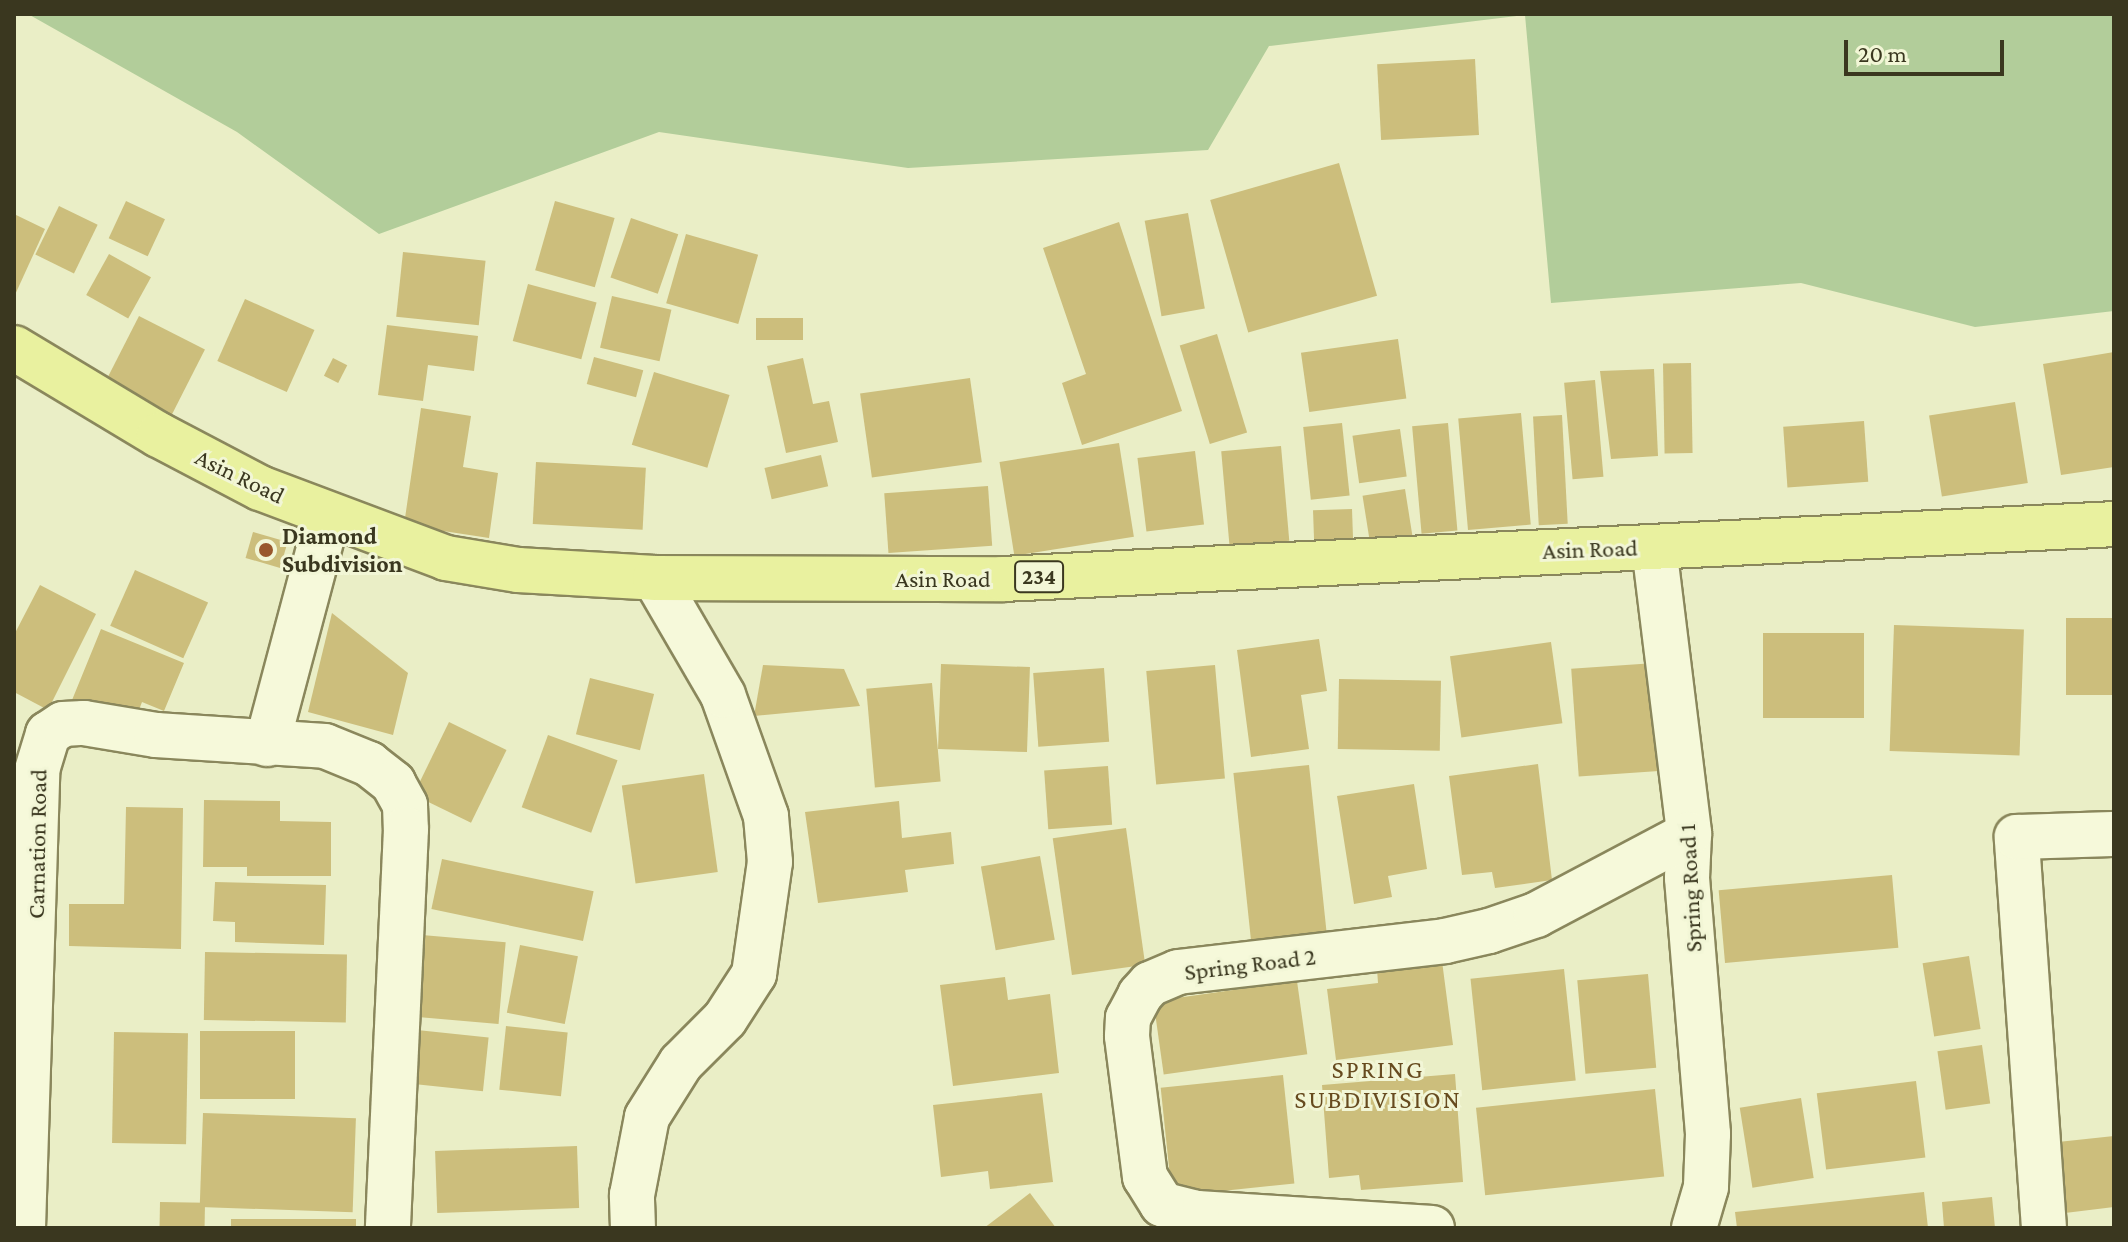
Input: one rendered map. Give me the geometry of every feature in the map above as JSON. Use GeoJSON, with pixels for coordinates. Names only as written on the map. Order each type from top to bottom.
{"type":"FeatureCollection","features":[{"type":"Feature","properties":{"kind":"main road","name":"Asin Road"},"geometry":{"type":"LineString","coordinates":[[14,348],[159,435],[260,488],[446,558],[518,570],[655,578],[1003,579],[2114,524]]}},
{"type":"Feature","properties":{"kind":"street"},"geometry":{"type":"LineString","coordinates":[[267,744],[328,515]]}},
{"type":"Feature","properties":{"kind":"street","name":"Spring Road 1"},"geometry":{"type":"LineString","coordinates":[[1654,547],[1689,834],[1687,878],[1708,1134],[1706,1187],[1694,1228]]}},
{"type":"Feature","properties":{"kind":"street"},"geometry":{"type":"LineString","coordinates":[[633,1228],[632,1195],[647,1117],[681,1063],[725,1019],[754,974],[770,862],[766,816],[723,695],[655,578]]}},
{"type":"Feature","properties":{"kind":"street","name":"Carnation Road"},"geometry":{"type":"LineString","coordinates":[[23,1228],[40,749],[48,734],[63,724],[84,723],[267,744],[325,746],[369,764],[393,783],[405,805],[388,1228]]}},
{"type":"Feature","properties":{"kind":"street","name":"Spring Road 2"},"geometry":{"type":"LineString","coordinates":[[1432,1228],[1197,1213],[1162,1204],[1145,1177],[1129,1052],[1128,1018],[1140,995],[1150,984],[1178,972],[1445,941],[1489,931],[1536,915],[1689,834]]}},
{"type":"Feature","properties":{"kind":"street"},"geometry":{"type":"LineString","coordinates":[[2044,1228],[2017,837],[2114,834]]}},
{"type":"Feature","properties":{"kind":"green space"},"geometry":{"type":"Polygon","coordinates":[[[28,14],[2114,14],[2114,311],[1975,327],[1801,283],[1551,303],[1525,15],[1269,46],[1208,150],[908,168],[659,132],[379,234],[237,132],[28,14]]]}},
{"type":"Feature","properties":{"kind":"building"},"geometry":{"type":"Polygon","coordinates":[[[1475,59],[1479,135],[1381,140],[1377,64],[1475,59]]]}},
{"type":"Feature","properties":{"kind":"building"},"geometry":{"type":"Polygon","coordinates":[[[1339,163],[1377,296],[1248,333],[1210,200],[1339,163]]]}},
{"type":"Feature","properties":{"kind":"building"},"geometry":{"type":"Polygon","coordinates":[[[126,201],[165,219],[148,256],[109,238],[126,201]]]}},
{"type":"Feature","properties":{"kind":"building"},"geometry":{"type":"Polygon","coordinates":[[[555,201],[615,218],[595,287],[535,270],[555,201]]]}},
{"type":"Feature","properties":{"kind":"building"},"geometry":{"type":"Polygon","coordinates":[[[59,206],[98,225],[74,273],[35,255],[59,206]]]}},
{"type":"Feature","properties":{"kind":"building"},"geometry":{"type":"Polygon","coordinates":[[[1188,213],[1205,309],[1162,316],[1145,221],[1188,213]]]}},
{"type":"Feature","properties":{"kind":"building"},"geometry":{"type":"Polygon","coordinates":[[[14,214],[45,229],[14,297],[14,214]]]}},
{"type":"Feature","properties":{"kind":"building"},"geometry":{"type":"Polygon","coordinates":[[[631,218],[678,234],[658,294],[610,278],[631,218]]]}},
{"type":"Feature","properties":{"kind":"building"},"geometry":{"type":"Polygon","coordinates":[[[1119,222],[1182,411],[1082,445],[1062,383],[1086,374],[1043,248],[1119,222]]]}},
{"type":"Feature","properties":{"kind":"building"},"geometry":{"type":"Polygon","coordinates":[[[686,234],[758,255],[738,324],[666,303],[686,234]]]}},
{"type":"Feature","properties":{"kind":"building"},"geometry":{"type":"Polygon","coordinates":[[[403,252],[486,261],[479,325],[396,317],[403,252]]]}},
{"type":"Feature","properties":{"kind":"building"},"geometry":{"type":"Polygon","coordinates":[[[109,254],[151,277],[128,318],[86,295],[109,254]]]}},
{"type":"Feature","properties":{"kind":"building"},"geometry":{"type":"Polygon","coordinates":[[[528,284],[597,302],[581,359],[513,341],[528,284]]]}},
{"type":"Feature","properties":{"kind":"building"},"geometry":{"type":"Polygon","coordinates":[[[612,296],[671,310],[660,361],[600,348],[612,296]]]}},
{"type":"Feature","properties":{"kind":"building"},"geometry":{"type":"Polygon","coordinates":[[[245,299],[314,330],[287,392],[217,361],[245,299]]]}},
{"type":"Feature","properties":{"kind":"building"},"geometry":{"type":"Polygon","coordinates":[[[139,316],[205,350],[171,416],[105,383],[139,316]]]}},
{"type":"Feature","properties":{"kind":"building"},"geometry":{"type":"Polygon","coordinates":[[[756,318],[803,318],[803,340],[756,340],[756,318]]]}},
{"type":"Feature","properties":{"kind":"building"},"geometry":{"type":"Polygon","coordinates":[[[387,325],[478,336],[474,371],[428,365],[423,401],[378,395],[387,325]]]}},
{"type":"Feature","properties":{"kind":"building"},"geometry":{"type":"Polygon","coordinates":[[[1217,334],[1247,432],[1210,444],[1180,345],[1217,334]]]}},
{"type":"Feature","properties":{"kind":"building"},"geometry":{"type":"Polygon","coordinates":[[[1398,339],[1406,398],[1309,412],[1301,353],[1398,339]]]}},
{"type":"Feature","properties":{"kind":"building"},"geometry":{"type":"Polygon","coordinates":[[[2114,352],[2114,467],[2061,475],[2043,364],[2114,352]]]}},
{"type":"Feature","properties":{"kind":"building"},"geometry":{"type":"Polygon","coordinates":[[[594,357],[643,370],[636,397],[587,384],[594,357]]]}},
{"type":"Feature","properties":{"kind":"building"},"geometry":{"type":"Polygon","coordinates":[[[333,358],[347,365],[338,383],[324,376],[333,358]]]}},
{"type":"Feature","properties":{"kind":"building"},"geometry":{"type":"Polygon","coordinates":[[[803,358],[813,404],[829,401],[838,442],[786,453],[767,366],[803,358]]]}},
{"type":"Feature","properties":{"kind":"building"},"geometry":{"type":"Polygon","coordinates":[[[1663,363],[1691,363],[1693,453],[1665,453],[1663,363]]]}},
{"type":"Feature","properties":{"kind":"building"},"geometry":{"type":"Polygon","coordinates":[[[1654,369],[1658,456],[1611,459],[1600,371],[1654,369]]]}},
{"type":"Feature","properties":{"kind":"building"},"geometry":{"type":"Polygon","coordinates":[[[654,372],[730,395],[707,468],[632,445],[654,372]]]}},
{"type":"Feature","properties":{"kind":"building"},"geometry":{"type":"Polygon","coordinates":[[[970,378],[982,462],[872,478],[860,393],[970,378]]]}},
{"type":"Feature","properties":{"kind":"building"},"geometry":{"type":"Polygon","coordinates":[[[1595,380],[1603,477],[1573,479],[1564,383],[1595,380]]]}},
{"type":"Feature","properties":{"kind":"building"},"geometry":{"type":"Polygon","coordinates":[[[2015,402],[2028,483],[1942,497],[1929,416],[2015,402]]]}},
{"type":"Feature","properties":{"kind":"building"},"geometry":{"type":"Polygon","coordinates":[[[421,408],[471,416],[463,467],[498,473],[489,538],[404,525],[421,408]]]}},
{"type":"Feature","properties":{"kind":"building"},"geometry":{"type":"Polygon","coordinates":[[[1521,413],[1531,525],[1468,530],[1458,418],[1521,413]]]}},
{"type":"Feature","properties":{"kind":"building"},"geometry":{"type":"Polygon","coordinates":[[[1562,415],[1568,524],[1539,525],[1533,417],[1562,415]]]}},
{"type":"Feature","properties":{"kind":"building"},"geometry":{"type":"Polygon","coordinates":[[[1864,421],[1868,482],[1787,488],[1783,427],[1864,421]]]}},
{"type":"Feature","properties":{"kind":"building"},"geometry":{"type":"Polygon","coordinates":[[[1342,423],[1350,496],[1311,500],[1303,427],[1342,423]]]}},
{"type":"Feature","properties":{"kind":"building"},"geometry":{"type":"Polygon","coordinates":[[[1448,423],[1457,531],[1422,534],[1412,426],[1448,423]]]}},
{"type":"Feature","properties":{"kind":"building"},"geometry":{"type":"Polygon","coordinates":[[[1400,429],[1407,477],[1359,483],[1352,436],[1400,429]]]}},
{"type":"Feature","properties":{"kind":"building"},"geometry":{"type":"Polygon","coordinates":[[[1119,443],[1134,537],[1014,556],[999,462],[1119,443]]]}},
{"type":"Feature","properties":{"kind":"building"},"geometry":{"type":"Polygon","coordinates":[[[1281,446],[1289,541],[1230,546],[1221,451],[1281,446]]]}},
{"type":"Feature","properties":{"kind":"building"},"geometry":{"type":"Polygon","coordinates":[[[1195,451],[1204,524],[1146,532],[1137,458],[1195,451]]]}},
{"type":"Feature","properties":{"kind":"building"},"geometry":{"type":"Polygon","coordinates":[[[821,455],[828,486],[772,499],[764,468],[821,455]]]}},
{"type":"Feature","properties":{"kind":"building"},"geometry":{"type":"Polygon","coordinates":[[[536,462],[646,468],[643,530],[533,524],[536,462]]]}},
{"type":"Feature","properties":{"kind":"building"},"geometry":{"type":"Polygon","coordinates":[[[988,486],[992,546],[888,553],[884,493],[988,486]]]}},
{"type":"Feature","properties":{"kind":"building"},"geometry":{"type":"Polygon","coordinates":[[[1405,489],[1413,538],[1370,545],[1363,496],[1405,489]]]}},
{"type":"Feature","properties":{"kind":"building"},"geometry":{"type":"Polygon","coordinates":[[[1352,509],[1353,544],[1314,545],[1313,510],[1352,509]]]}},
{"type":"Feature","properties":{"kind":"building","name":"Diamond Subdivision"},"geometry":{"type":"Polygon","coordinates":[[[253,532],[288,542],[280,568],[246,558],[253,532]]]}},
{"type":"Feature","properties":{"kind":"building"},"geometry":{"type":"Polygon","coordinates":[[[135,570],[208,603],[183,658],[110,626],[135,570]]]}},
{"type":"Feature","properties":{"kind":"building"},"geometry":{"type":"Polygon","coordinates":[[[40,585],[96,614],[48,710],[14,692],[14,635],[40,585]]]}},
{"type":"Feature","properties":{"kind":"building"},"geometry":{"type":"Polygon","coordinates":[[[332,613],[408,673],[393,735],[308,712],[332,613]]]}},
{"type":"Feature","properties":{"kind":"building"},"geometry":{"type":"Polygon","coordinates":[[[2066,618],[2114,618],[2114,695],[2066,695],[2066,618]]]}},
{"type":"Feature","properties":{"kind":"building"},"geometry":{"type":"Polygon","coordinates":[[[1894,625],[2024,630],[2020,755],[1890,751],[1894,625]]]}},
{"type":"Feature","properties":{"kind":"building"},"geometry":{"type":"Polygon","coordinates":[[[101,629],[184,663],[164,711],[142,702],[131,731],[70,705],[101,629]]]}},
{"type":"Feature","properties":{"kind":"building"},"geometry":{"type":"Polygon","coordinates":[[[1763,633],[1864,633],[1864,718],[1763,718],[1763,633]]]}},
{"type":"Feature","properties":{"kind":"building"},"geometry":{"type":"Polygon","coordinates":[[[1319,639],[1327,691],[1301,695],[1309,749],[1251,757],[1237,650],[1319,639]]]}},
{"type":"Feature","properties":{"kind":"building"},"geometry":{"type":"Polygon","coordinates":[[[1551,642],[1562,723],[1461,737],[1450,656],[1551,642]]]}},
{"type":"Feature","properties":{"kind":"building"},"geometry":{"type":"Polygon","coordinates":[[[1655,663],[1663,771],[1579,777],[1571,669],[1655,663]]]}},
{"type":"Feature","properties":{"kind":"building"},"geometry":{"type":"Polygon","coordinates":[[[941,664],[1030,667],[1027,752],[938,749],[941,664]]]}},
{"type":"Feature","properties":{"kind":"building"},"geometry":{"type":"Polygon","coordinates":[[[763,665],[844,669],[860,706],[754,716],[763,665]]]}},
{"type":"Feature","properties":{"kind":"building"},"geometry":{"type":"Polygon","coordinates":[[[1215,665],[1225,779],[1156,785],[1146,671],[1215,665]]]}},
{"type":"Feature","properties":{"kind":"building"},"geometry":{"type":"Polygon","coordinates":[[[1104,668],[1109,742],[1038,747],[1033,673],[1104,668]]]}},
{"type":"Feature","properties":{"kind":"building"},"geometry":{"type":"Polygon","coordinates":[[[590,678],[654,694],[640,750],[576,734],[590,678]]]}},
{"type":"Feature","properties":{"kind":"building"},"geometry":{"type":"Polygon","coordinates":[[[1339,679],[1441,681],[1440,751],[1338,749],[1339,679]]]}},
{"type":"Feature","properties":{"kind":"building"},"geometry":{"type":"Polygon","coordinates":[[[932,683],[941,782],[875,787],[866,689],[932,683]]]}},
{"type":"Feature","properties":{"kind":"building"},"geometry":{"type":"Polygon","coordinates":[[[449,722],[507,750],[471,823],[413,795],[449,722]]]}},
{"type":"Feature","properties":{"kind":"building"},"geometry":{"type":"Polygon","coordinates":[[[548,735],[618,760],[591,833],[522,807],[548,735]]]}},
{"type":"Feature","properties":{"kind":"building"},"geometry":{"type":"Polygon","coordinates":[[[1538,764],[1552,880],[1495,888],[1492,872],[1462,875],[1449,776],[1538,764]]]}},
{"type":"Feature","properties":{"kind":"building"},"geometry":{"type":"Polygon","coordinates":[[[1309,765],[1327,936],[1251,944],[1233,773],[1309,765]]]}},
{"type":"Feature","properties":{"kind":"building"},"geometry":{"type":"Polygon","coordinates":[[[1108,766],[1112,825],[1048,829],[1044,770],[1108,766]]]}},
{"type":"Feature","properties":{"kind":"building"},"geometry":{"type":"Polygon","coordinates":[[[704,774],[718,872],[636,884],[622,786],[704,774]]]}},
{"type":"Feature","properties":{"kind":"building"},"geometry":{"type":"Polygon","coordinates":[[[1414,784],[1427,869],[1388,876],[1392,897],[1354,904],[1337,796],[1414,784]]]}},
{"type":"Feature","properties":{"kind":"building"},"geometry":{"type":"Polygon","coordinates":[[[204,800],[280,801],[280,821],[331,822],[331,876],[247,876],[247,867],[203,867],[204,800]]]}},
{"type":"Feature","properties":{"kind":"building"},"geometry":{"type":"Polygon","coordinates":[[[899,801],[902,838],[951,832],[954,864],[905,870],[908,892],[818,903],[805,812],[899,801]]]}},
{"type":"Feature","properties":{"kind":"building"},"geometry":{"type":"Polygon","coordinates":[[[126,807],[183,808],[181,949],[69,946],[69,904],[124,904],[126,807]]]}},
{"type":"Feature","properties":{"kind":"building"},"geometry":{"type":"Polygon","coordinates":[[[1126,828],[1145,965],[1072,975],[1053,838],[1126,828]]]}},
{"type":"Feature","properties":{"kind":"building"},"geometry":{"type":"Polygon","coordinates":[[[1040,856],[1055,940],[996,950],[981,866],[1040,856]]]}},
{"type":"Feature","properties":{"kind":"building"},"geometry":{"type":"Polygon","coordinates":[[[442,859],[594,891],[583,941],[431,909],[442,859]]]}},
{"type":"Feature","properties":{"kind":"building"},"geometry":{"type":"Polygon","coordinates":[[[1892,875],[1898,948],[1725,963],[1719,890],[1892,875]]]}},
{"type":"Feature","properties":{"kind":"building"},"geometry":{"type":"Polygon","coordinates":[[[215,882],[326,885],[324,945],[235,942],[235,922],[213,921],[215,882]]]}},
{"type":"Feature","properties":{"kind":"building"},"geometry":{"type":"Polygon","coordinates":[[[422,935],[506,942],[499,1024],[415,1017],[422,935]]]}},
{"type":"Feature","properties":{"kind":"building"},"geometry":{"type":"Polygon","coordinates":[[[520,945],[578,956],[565,1024],[507,1013],[520,945]]]}},
{"type":"Feature","properties":{"kind":"building"},"geometry":{"type":"Polygon","coordinates":[[[205,952],[347,954],[346,1022],[204,1020],[205,952]]]}},
{"type":"Feature","properties":{"kind":"building"},"geometry":{"type":"Polygon","coordinates":[[[1969,956],[1981,1029],[1934,1036],[1923,963],[1969,956]]]}},
{"type":"Feature","properties":{"kind":"building"},"geometry":{"type":"Polygon","coordinates":[[[1442,961],[1453,1045],[1336,1060],[1327,989],[1378,983],[1377,969],[1442,961]]]}},
{"type":"Feature","properties":{"kind":"building"},"geometry":{"type":"Polygon","coordinates":[[[1564,969],[1576,1080],[1482,1090],[1471,979],[1564,969]]]}},
{"type":"Feature","properties":{"kind":"building"},"geometry":{"type":"Polygon","coordinates":[[[1648,974],[1656,1068],[1585,1074],[1577,980],[1648,974]]]}},
{"type":"Feature","properties":{"kind":"building"},"geometry":{"type":"Polygon","coordinates":[[[1005,977],[1008,1000],[1050,994],[1059,1073],[953,1086],[940,985],[1005,977]]]}},
{"type":"Feature","properties":{"kind":"building"},"geometry":{"type":"Polygon","coordinates":[[[1297,981],[1307,1054],[1164,1074],[1153,1001],[1297,981]]]}},
{"type":"Feature","properties":{"kind":"building"},"geometry":{"type":"Polygon","coordinates":[[[506,1026],[568,1032],[561,1096],[499,1090],[506,1026]]]}},
{"type":"Feature","properties":{"kind":"building"},"geometry":{"type":"Polygon","coordinates":[[[417,1030],[489,1038],[483,1091],[411,1084],[417,1030]]]}},
{"type":"Feature","properties":{"kind":"building"},"geometry":{"type":"Polygon","coordinates":[[[200,1031],[295,1031],[295,1099],[200,1099],[200,1031]]]}},
{"type":"Feature","properties":{"kind":"building"},"geometry":{"type":"Polygon","coordinates":[[[114,1032],[188,1033],[186,1144],[112,1143],[114,1032]]]}},
{"type":"Feature","properties":{"kind":"building"},"geometry":{"type":"Polygon","coordinates":[[[1982,1045],[1990,1103],[1946,1110],[1937,1051],[1982,1045]]]}},
{"type":"Feature","properties":{"kind":"building"},"geometry":{"type":"Polygon","coordinates":[[[1455,1074],[1463,1182],[1361,1190],[1359,1175],[1329,1178],[1322,1085],[1455,1074]]]}},
{"type":"Feature","properties":{"kind":"building"},"geometry":{"type":"Polygon","coordinates":[[[1283,1075],[1294,1183],[1172,1196],[1161,1088],[1283,1075]]]}},
{"type":"Feature","properties":{"kind":"building"},"geometry":{"type":"Polygon","coordinates":[[[1916,1081],[1925,1157],[1826,1170],[1817,1093],[1916,1081]]]}},
{"type":"Feature","properties":{"kind":"building"},"geometry":{"type":"Polygon","coordinates":[[[1655,1089],[1664,1177],[1485,1195],[1476,1108],[1655,1089]]]}},
{"type":"Feature","properties":{"kind":"building"},"geometry":{"type":"Polygon","coordinates":[[[1042,1093],[1053,1182],[990,1189],[988,1171],[941,1177],[933,1105],[1042,1093]]]}},
{"type":"Feature","properties":{"kind":"building"},"geometry":{"type":"Polygon","coordinates":[[[1801,1098],[1814,1178],[1752,1188],[1740,1108],[1801,1098]]]}},
{"type":"Feature","properties":{"kind":"building"},"geometry":{"type":"Polygon","coordinates":[[[203,1113],[356,1118],[353,1212],[200,1207],[203,1113]]]}},
{"type":"Feature","properties":{"kind":"building"},"geometry":{"type":"Polygon","coordinates":[[[2114,1136],[2114,1207],[2065,1213],[2058,1142],[2114,1136]]]}},
{"type":"Feature","properties":{"kind":"building"},"geometry":{"type":"Polygon","coordinates":[[[577,1146],[579,1208],[437,1213],[435,1151],[577,1146]]]}},
{"type":"Feature","properties":{"kind":"building"},"geometry":{"type":"Polygon","coordinates":[[[1924,1192],[1928,1228],[1737,1228],[1735,1212],[1924,1192]]]}},
{"type":"Feature","properties":{"kind":"building"},"geometry":{"type":"Polygon","coordinates":[[[1030,1193],[1056,1228],[984,1228],[1030,1193]]]}},
{"type":"Feature","properties":{"kind":"building"},"geometry":{"type":"Polygon","coordinates":[[[1992,1197],[1995,1228],[1944,1228],[1942,1202],[1992,1197]]]}},
{"type":"Feature","properties":{"kind":"building"},"geometry":{"type":"Polygon","coordinates":[[[160,1202],[205,1203],[205,1228],[160,1228],[160,1202]]]}},
{"type":"Feature","properties":{"kind":"building"},"geometry":{"type":"Polygon","coordinates":[[[231,1219],[356,1219],[356,1228],[231,1228],[231,1219]]]}},
{"type":"Feature","properties":{"kind":"place","name":"Diamond Subdivision"},"geometry":{"type":"Point","coordinates":[266,550]}},
{"type":"Feature","properties":{"kind":"district","name":"SPRING SUBDIVISION"},"geometry":{"type":"Point","coordinates":[1378,1085]}}]}
